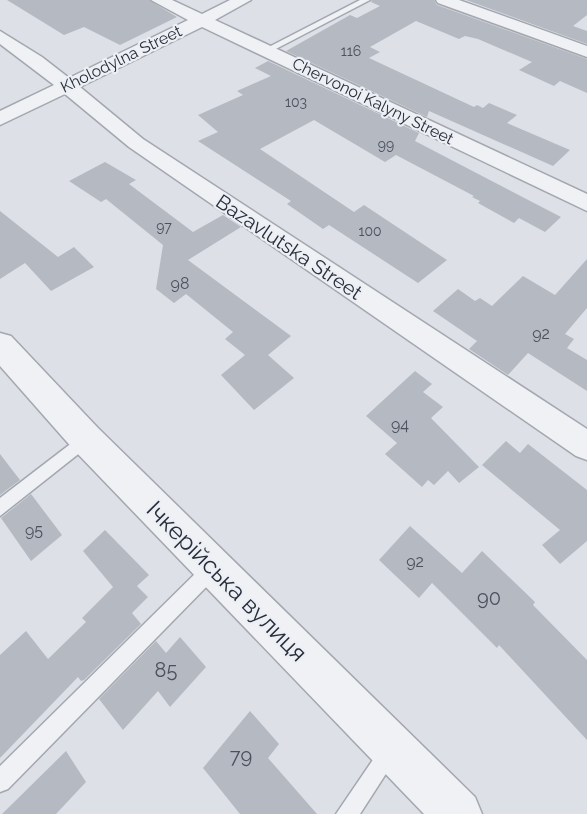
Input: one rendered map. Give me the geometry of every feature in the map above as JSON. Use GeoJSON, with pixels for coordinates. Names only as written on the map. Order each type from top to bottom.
{"type":"FeatureCollection","features":[{"type":"Feature","properties":{"kind":"street","name":"Chervonoi Kalyny Street"},"geometry":{"type":"LineString","coordinates":[[159,0],[587,203]]}},
{"type":"Feature","properties":{"kind":"street","name":"Kholodylna Street"},"geometry":{"type":"LineString","coordinates":[[0,119],[243,0]]}},
{"type":"Feature","properties":{"kind":"street"},"geometry":{"type":"LineString","coordinates":[[444,0],[587,52]]}},
{"type":"Feature","properties":{"kind":"street","name":"Bazavlutska Street"},"geometry":{"type":"LineString","coordinates":[[0,36],[136,143],[587,446]]}},
{"type":"Feature","properties":{"kind":"street","name":"Ічкерійська вулиця"},"geometry":{"type":"LineString","coordinates":[[0,345],[86,439],[458,814]]}},
{"type":"Feature","properties":{"kind":"lane"},"geometry":{"type":"LineString","coordinates":[[267,50],[366,0]]}},
{"type":"Feature","properties":{"kind":"lane"},"geometry":{"type":"LineString","coordinates":[[0,508],[86,439]]}},
{"type":"Feature","properties":{"kind":"lane"},"geometry":{"type":"LineString","coordinates":[[0,781],[213,568]]}},
{"type":"Feature","properties":{"kind":"lane"},"geometry":{"type":"LineString","coordinates":[[347,814],[393,748]]}},
{"type":"Feature","properties":{"kind":"building"},"geometry":{"type":"Polygon","coordinates":[[[7,0],[149,0],[177,17],[120,45],[84,27],[64,35],[7,0]]]}},
{"type":"Feature","properties":{"kind":"building"},"geometry":{"type":"Polygon","coordinates":[[[372,0],[434,0],[437,5],[587,59],[587,93],[560,81],[554,86],[519,70],[532,62],[478,39],[465,36],[459,39],[416,21],[370,47],[380,52],[369,58],[474,107],[477,105],[483,108],[489,103],[517,115],[507,123],[570,150],[553,166],[429,111],[427,117],[286,51],[350,15],[357,18],[380,6],[371,2],[372,0]]]}},
{"type":"Feature","properties":{"kind":"building"},"geometry":{"type":"Polygon","coordinates":[[[466,0],[587,0],[587,15],[573,26],[587,31],[587,44],[466,0]]]}},
{"type":"Feature","properties":{"kind":"building"},"geometry":{"type":"Polygon","coordinates":[[[268,61],[419,133],[415,141],[561,217],[545,232],[519,218],[514,223],[478,203],[480,201],[472,197],[474,196],[396,155],[385,162],[314,120],[260,149],[354,212],[364,205],[447,260],[418,283],[329,225],[323,229],[287,204],[291,201],[198,141],[218,132],[198,115],[243,95],[237,91],[271,76],[255,68],[268,61]]]}},
{"type":"Feature","properties":{"kind":"building"},"geometry":{"type":"Polygon","coordinates":[[[105,162],[136,180],[129,184],[193,232],[223,215],[241,227],[188,260],[291,336],[268,355],[294,378],[254,410],[221,375],[245,355],[225,339],[233,332],[186,294],[174,303],[156,289],[163,245],[106,199],[101,202],[69,181],[105,162]]]}},
{"type":"Feature","properties":{"kind":"building"},"geometry":{"type":"Polygon","coordinates":[[[0,211],[58,257],[74,247],[94,267],[51,291],[25,263],[0,279],[0,211]]]}},
{"type":"Feature","properties":{"kind":"building"},"geometry":{"type":"Polygon","coordinates":[[[587,259],[587,308],[565,334],[574,339],[567,348],[587,360],[587,391],[528,353],[508,375],[469,349],[477,341],[433,311],[458,289],[475,301],[480,298],[492,306],[523,276],[555,295],[587,259]]]}},
{"type":"Feature","properties":{"kind":"building"},"geometry":{"type":"Polygon","coordinates":[[[415,371],[432,384],[423,392],[443,407],[431,418],[479,467],[459,483],[448,471],[434,485],[428,480],[422,487],[385,454],[397,443],[366,416],[415,371]]]}},
{"type":"Feature","properties":{"kind":"building"},"geometry":{"type":"Polygon","coordinates":[[[506,441],[520,453],[528,444],[587,490],[587,541],[560,564],[542,545],[560,530],[482,465],[506,441]]]}},
{"type":"Feature","properties":{"kind":"building"},"geometry":{"type":"Polygon","coordinates":[[[0,454],[20,480],[0,495],[0,454]]]}},
{"type":"Feature","properties":{"kind":"building"},"geometry":{"type":"Polygon","coordinates":[[[31,494],[62,535],[31,561],[1,518],[31,494]]]}},
{"type":"Feature","properties":{"kind":"building"},"geometry":{"type":"Polygon","coordinates":[[[410,526],[462,573],[482,551],[535,602],[533,605],[587,660],[587,740],[499,645],[497,648],[432,583],[419,598],[379,560],[410,526]]]}},
{"type":"Feature","properties":{"kind":"building"},"geometry":{"type":"Polygon","coordinates":[[[105,530],[149,575],[137,586],[148,597],[132,613],[141,624],[84,680],[81,681],[78,677],[0,758],[0,655],[26,631],[48,659],[86,622],[82,618],[113,587],[83,551],[105,530]]]}},
{"type":"Feature","properties":{"kind":"building"},"geometry":{"type":"Polygon","coordinates":[[[180,637],[206,667],[170,707],[158,691],[123,730],[99,699],[156,641],[166,653],[180,637]]]}},
{"type":"Feature","properties":{"kind":"building"},"geometry":{"type":"Polygon","coordinates":[[[250,711],[279,744],[268,758],[317,814],[240,814],[203,768],[250,711]]]}},
{"type":"Feature","properties":{"kind":"building"},"geometry":{"type":"Polygon","coordinates":[[[66,751],[86,782],[56,814],[2,814],[66,751]]]}}]}
